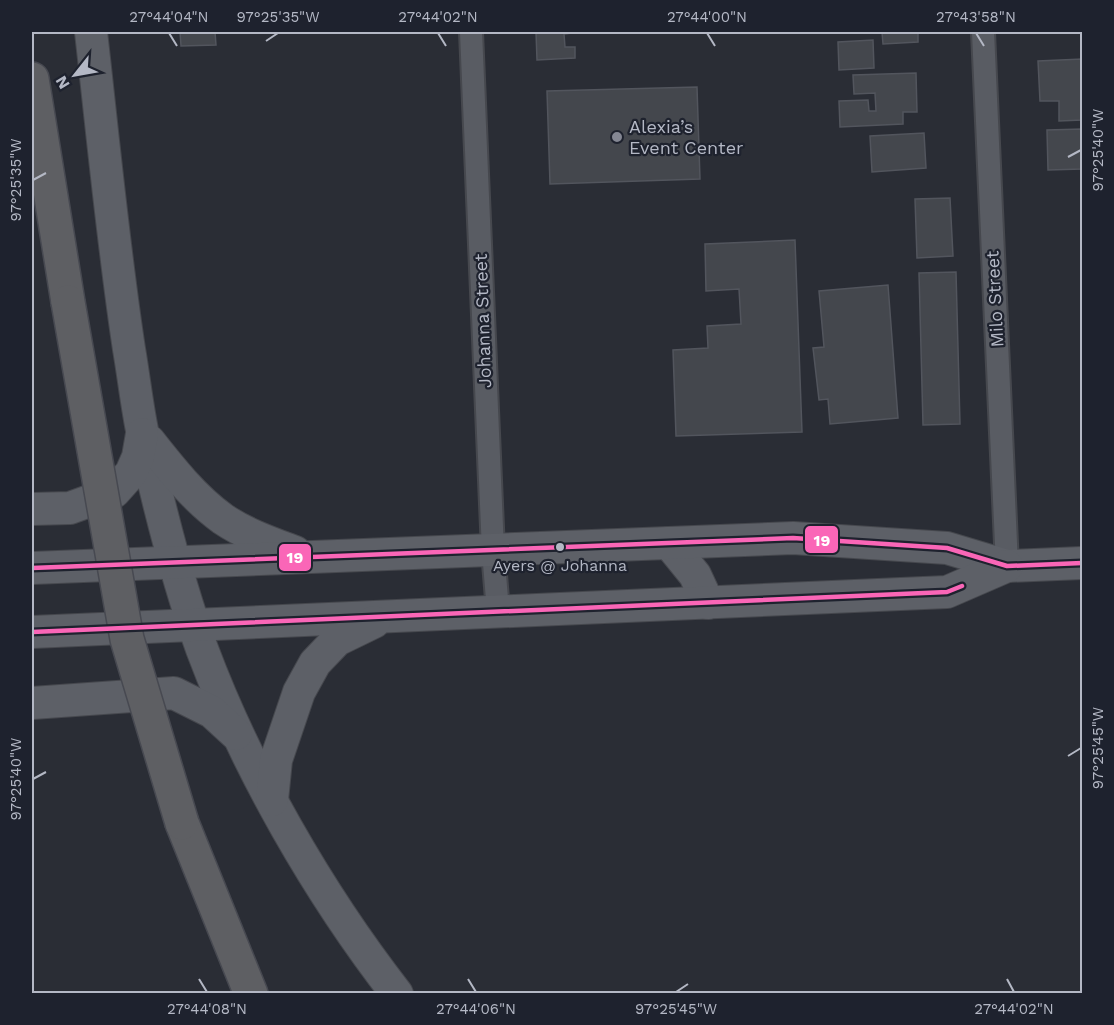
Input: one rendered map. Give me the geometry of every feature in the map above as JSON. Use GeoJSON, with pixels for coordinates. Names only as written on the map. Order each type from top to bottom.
{"type":"FeatureCollection","features":[{"type":"Feature","properties":{"kind":"highway"},"geometry":{"type":"LineString","coordinates":[[32,80],[127,639],[231,993]]}},
{"type":"Feature","properties":{"kind":"highway"},"geometry":{"type":"LineString","coordinates":[[182,823],[251,993]]}},
{"type":"Feature","properties":{"kind":"main road"},"geometry":{"type":"LineString","coordinates":[[91,32],[121,295],[142,434],[194,625],[219,691],[272,800],[309,865],[364,951],[397,993]]}},
{"type":"Feature","properties":{"kind":"main road"},"geometry":{"type":"LineString","coordinates":[[32,509],[70,508],[114,492],[131,473],[138,457],[142,434]]}},
{"type":"Feature","properties":{"kind":"main road"},"geometry":{"type":"LineString","coordinates":[[142,434],[186,486],[224,519],[255,537],[308,556]]}},
{"type":"Feature","properties":{"kind":"main road"},"geometry":{"type":"LineString","coordinates":[[32,568],[793,538],[947,548],[1007,566],[1083,563]]}},
{"type":"Feature","properties":{"kind":"main road"},"geometry":{"type":"LineString","coordinates":[[669,543],[695,575],[708,603]]}},
{"type":"Feature","properties":{"kind":"main road"},"geometry":{"type":"LineString","coordinates":[[32,632],[947,592],[1007,566]]}},
{"type":"Feature","properties":{"kind":"main road"},"geometry":{"type":"LineString","coordinates":[[272,800],[276,760],[299,692],[315,663],[337,640],[387,616]]}},
{"type":"Feature","properties":{"kind":"main road"},"geometry":{"type":"LineString","coordinates":[[32,703],[174,693],[212,712],[241,739]]}},
{"type":"Feature","properties":{"kind":"street","name":"Johanna Street"},"geometry":{"type":"LineString","coordinates":[[471,32],[493,551],[498,611]]}},
{"type":"Feature","properties":{"kind":"street","name":"Milo Street"},"geometry":{"type":"LineString","coordinates":[[983,32],[1007,566]]}},
{"type":"Feature","properties":{"kind":"building"},"geometry":{"type":"Polygon","coordinates":[[[180,32],[215,32],[216,45],[181,46],[180,32]]]}},
{"type":"Feature","properties":{"kind":"building"},"geometry":{"type":"Polygon","coordinates":[[[536,32],[581,32],[564,34],[565,47],[575,47],[575,58],[537,60],[536,32]]]}},
{"type":"Feature","properties":{"kind":"building"},"geometry":{"type":"Polygon","coordinates":[[[882,32],[918,32],[918,42],[883,44],[882,32]]]}},
{"type":"Feature","properties":{"kind":"building"},"geometry":{"type":"Polygon","coordinates":[[[873,40],[874,68],[839,70],[838,42],[873,40]]]}},
{"type":"Feature","properties":{"kind":"building"},"geometry":{"type":"Polygon","coordinates":[[[1082,59],[1082,120],[1059,121],[1059,101],[1040,101],[1038,61],[1082,59]]]}},
{"type":"Feature","properties":{"kind":"building"},"geometry":{"type":"Polygon","coordinates":[[[916,73],[917,112],[903,112],[903,124],[840,127],[839,101],[868,100],[869,111],[876,111],[875,93],[854,94],[853,75],[916,73]]]}},
{"type":"Feature","properties":{"kind":"building"},"geometry":{"type":"Polygon","coordinates":[[[697,87],[700,179],[550,184],[547,91],[697,87]]]}},
{"type":"Feature","properties":{"kind":"building"},"geometry":{"type":"Polygon","coordinates":[[[1082,129],[1082,169],[1048,170],[1047,130],[1082,129]]]}},
{"type":"Feature","properties":{"kind":"building"},"geometry":{"type":"Polygon","coordinates":[[[924,133],[926,168],[872,172],[870,136],[924,133]]]}},
{"type":"Feature","properties":{"kind":"building"},"geometry":{"type":"Polygon","coordinates":[[[950,198],[953,256],[917,258],[915,199],[950,198]]]}},
{"type":"Feature","properties":{"kind":"building"},"geometry":{"type":"Polygon","coordinates":[[[795,240],[802,432],[676,436],[673,350],[708,348],[707,326],[741,324],[739,289],[706,291],[705,244],[795,240]]]}},
{"type":"Feature","properties":{"kind":"building"},"geometry":{"type":"Polygon","coordinates":[[[956,272],[960,424],[923,425],[919,273],[956,272]]]}},
{"type":"Feature","properties":{"kind":"building"},"geometry":{"type":"Polygon","coordinates":[[[888,285],[898,418],[830,424],[828,399],[819,400],[813,348],[824,347],[819,291],[888,285]]]}},
{"type":"Feature","properties":{"kind":"transit line","name":"19"},"geometry":{"type":"LineString","coordinates":[[32,568],[793,538],[947,548],[1007,566],[1082,563]]}},
{"type":"Feature","properties":{"kind":"transit line","name":"19"},"geometry":{"type":"LineString","coordinates":[[32,632],[947,592],[962,586]]}},
{"type":"Feature","properties":{"kind":"place","name":"Alexia’s Event Center"},"geometry":{"type":"Point","coordinates":[617,137]}},
{"type":"Feature","properties":{"kind":"place","name":"Ayers @ Johanna"},"geometry":{"type":"Point","coordinates":[560,547]}}]}
